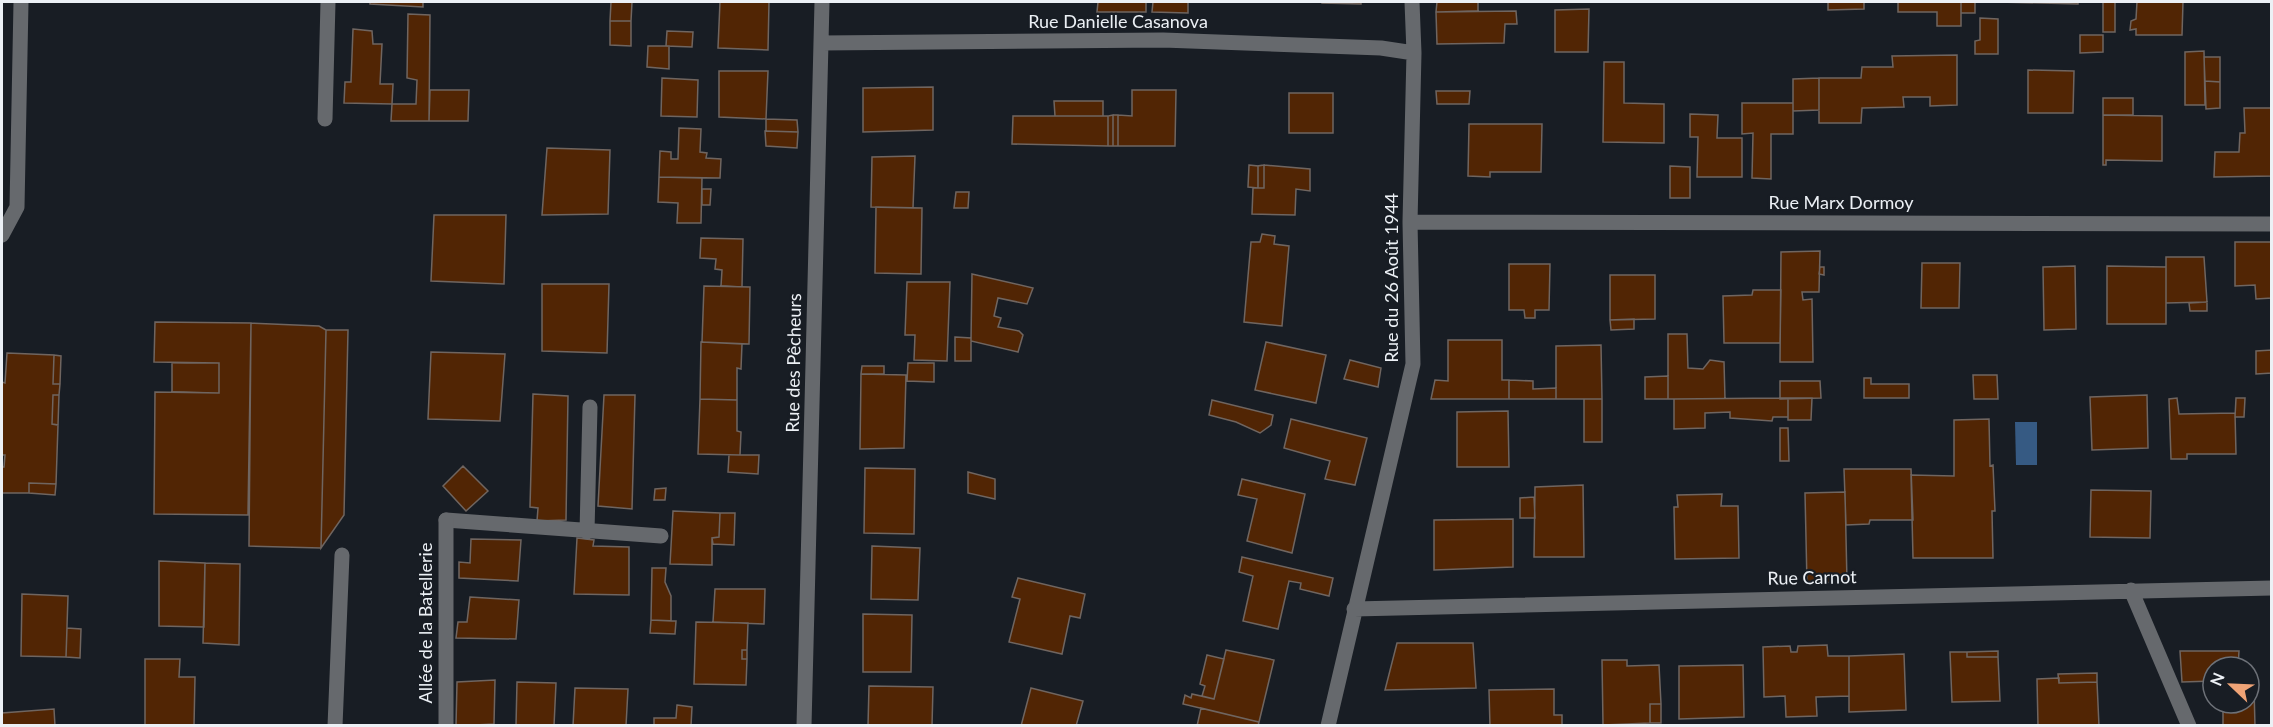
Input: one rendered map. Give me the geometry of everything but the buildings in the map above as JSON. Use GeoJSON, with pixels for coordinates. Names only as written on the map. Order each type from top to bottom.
{"type":"FeatureCollection","features":[{"type":"Feature","properties":{"kind":"street"},"geometry":{"type":"LineString","coordinates":[[2,235],[17,207],[21,2]]}},
{"type":"Feature","properties":{"kind":"street"},"geometry":{"type":"LineString","coordinates":[[325,118],[328,2]]}},
{"type":"Feature","properties":{"kind":"street","name":"Rue des Pêcheurs"},"geometry":{"type":"LineString","coordinates":[[804,726],[822,2]]}},
{"type":"Feature","properties":{"kind":"street","name":"Rue du 26 Août 1944"},"geometry":{"type":"LineString","coordinates":[[1328,726],[1413,364],[1410,222],[1414,53],[1412,2]]}},
{"type":"Feature","properties":{"kind":"street","name":"Rue Danielle Casanova"},"geometry":{"type":"LineString","coordinates":[[821,44],[1163,40],[1381,48],[1414,53]]}},
{"type":"Feature","properties":{"kind":"street","name":"Rue Marx Dormoy"},"geometry":{"type":"LineString","coordinates":[[1410,222],[2271,224]]}},
{"type":"Feature","properties":{"kind":"street"},"geometry":{"type":"LineString","coordinates":[[590,407],[587,531],[661,536]]}},
{"type":"Feature","properties":{"kind":"street","name":"Allée de la Batellerie"},"geometry":{"type":"LineString","coordinates":[[446,726],[446,520],[587,531]]}},
{"type":"Feature","properties":{"kind":"street"},"geometry":{"type":"LineString","coordinates":[[335,726],[342,555]]}},
{"type":"Feature","properties":{"kind":"street","name":"Rue Carnot"},"geometry":{"type":"LineString","coordinates":[[1354,609],[2271,588]]}},
{"type":"Feature","properties":{"kind":"street"},"geometry":{"type":"LineString","coordinates":[[2131,590],[2189,726]]}},
{"type":"Feature","properties":{"kind":"water"},"geometry":{"type":"Polygon","coordinates":[[[2015,422],[2037,422],[2037,465],[2016,465],[2015,422]]]}}]}
